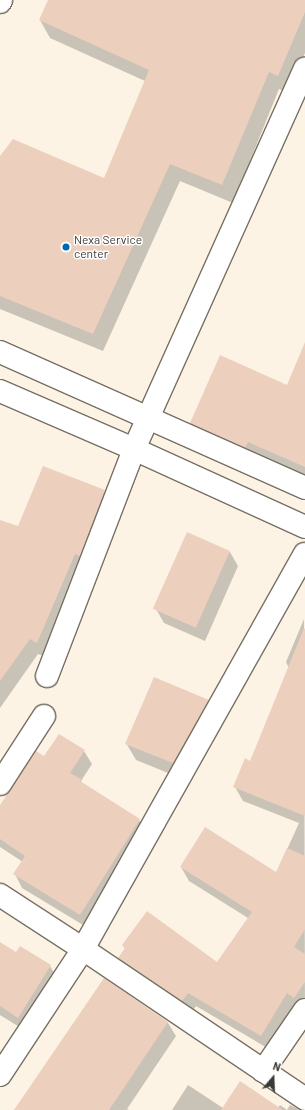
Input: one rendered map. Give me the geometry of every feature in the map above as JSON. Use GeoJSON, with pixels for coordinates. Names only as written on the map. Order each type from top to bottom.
{"type":"FeatureCollection","features":[{"type":"Feature","properties":{"kind":"street"},"geometry":{"type":"LineString","coordinates":[[47,676],[134,449],[305,68]]}},
{"type":"Feature","properties":{"kind":"street"},"geometry":{"type":"LineString","coordinates":[[0,352],[305,488]]}},
{"type":"Feature","properties":{"kind":"street"},"geometry":{"type":"LineString","coordinates":[[0,391],[134,449],[305,527]]}},
{"type":"Feature","properties":{"kind":"street"},"geometry":{"type":"LineString","coordinates":[[0,1075],[83,949],[305,554]]}},
{"type":"Feature","properties":{"kind":"street"},"geometry":{"type":"LineString","coordinates":[[0,784],[44,716]]}},
{"type":"Feature","properties":{"kind":"street"},"geometry":{"type":"LineString","coordinates":[[0,895],[83,949],[305,1099]]}},
{"type":"Feature","properties":{"kind":"street"},"geometry":{"type":"LineString","coordinates":[[264,1071],[305,1010]]}},
{"type":"Feature","properties":{"kind":"building"},"geometry":{"type":"Polygon","coordinates":[[[48,0],[305,0],[305,12],[278,76],[269,72],[222,185],[170,164],[93,334],[0,296],[0,156],[13,139],[104,178],[149,70],[39,20],[48,0]]]}},
{"type":"Feature","properties":{"kind":"building"},"geometry":{"type":"Polygon","coordinates":[[[305,342],[305,467],[248,442],[245,448],[190,423],[220,355],[287,385],[305,342]]]}},
{"type":"Feature","properties":{"kind":"building"},"geometry":{"type":"Polygon","coordinates":[[[43,466],[105,490],[80,556],[75,554],[37,643],[30,639],[0,681],[0,520],[18,526],[43,466]]]}},
{"type":"Feature","properties":{"kind":"building"},"geometry":{"type":"Polygon","coordinates":[[[187,532],[230,551],[196,628],[153,609],[187,532]]]}},
{"type":"Feature","properties":{"kind":"building"},"geometry":{"type":"Polygon","coordinates":[[[304,628],[305,816],[233,787],[245,758],[250,761],[304,628]]]}},
{"type":"Feature","properties":{"kind":"building"},"geometry":{"type":"Polygon","coordinates":[[[154,677],[209,700],[173,763],[125,744],[154,677]]]}},
{"type":"Feature","properties":{"kind":"building"},"geometry":{"type":"Polygon","coordinates":[[[59,734],[85,750],[70,773],[140,819],[80,915],[13,874],[25,856],[0,839],[0,805],[36,751],[44,756],[59,734]]]}},
{"type":"Feature","properties":{"kind":"building"},"geometry":{"type":"Polygon","coordinates":[[[205,827],[276,872],[287,848],[305,856],[305,929],[294,947],[305,954],[305,982],[294,998],[287,993],[261,1036],[188,993],[182,1001],[118,958],[125,948],[122,945],[147,911],[217,962],[252,912],[180,867],[205,827]]]}},
{"type":"Feature","properties":{"kind":"building"},"geometry":{"type":"Polygon","coordinates":[[[0,942],[16,952],[20,946],[51,965],[18,1018],[0,1006],[0,942]]]}},
{"type":"Feature","properties":{"kind":"building"},"geometry":{"type":"Polygon","coordinates":[[[104,978],[168,1022],[109,1110],[14,1110],[104,978]]]}},
{"type":"Feature","properties":{"kind":"building"},"geometry":{"type":"Polygon","coordinates":[[[240,1081],[283,1110],[221,1110],[240,1081]]]}},
{"type":"Feature","properties":{"kind":"place","name":"Nexa Service center"},"geometry":{"type":"Point","coordinates":[66,247]}}]}
